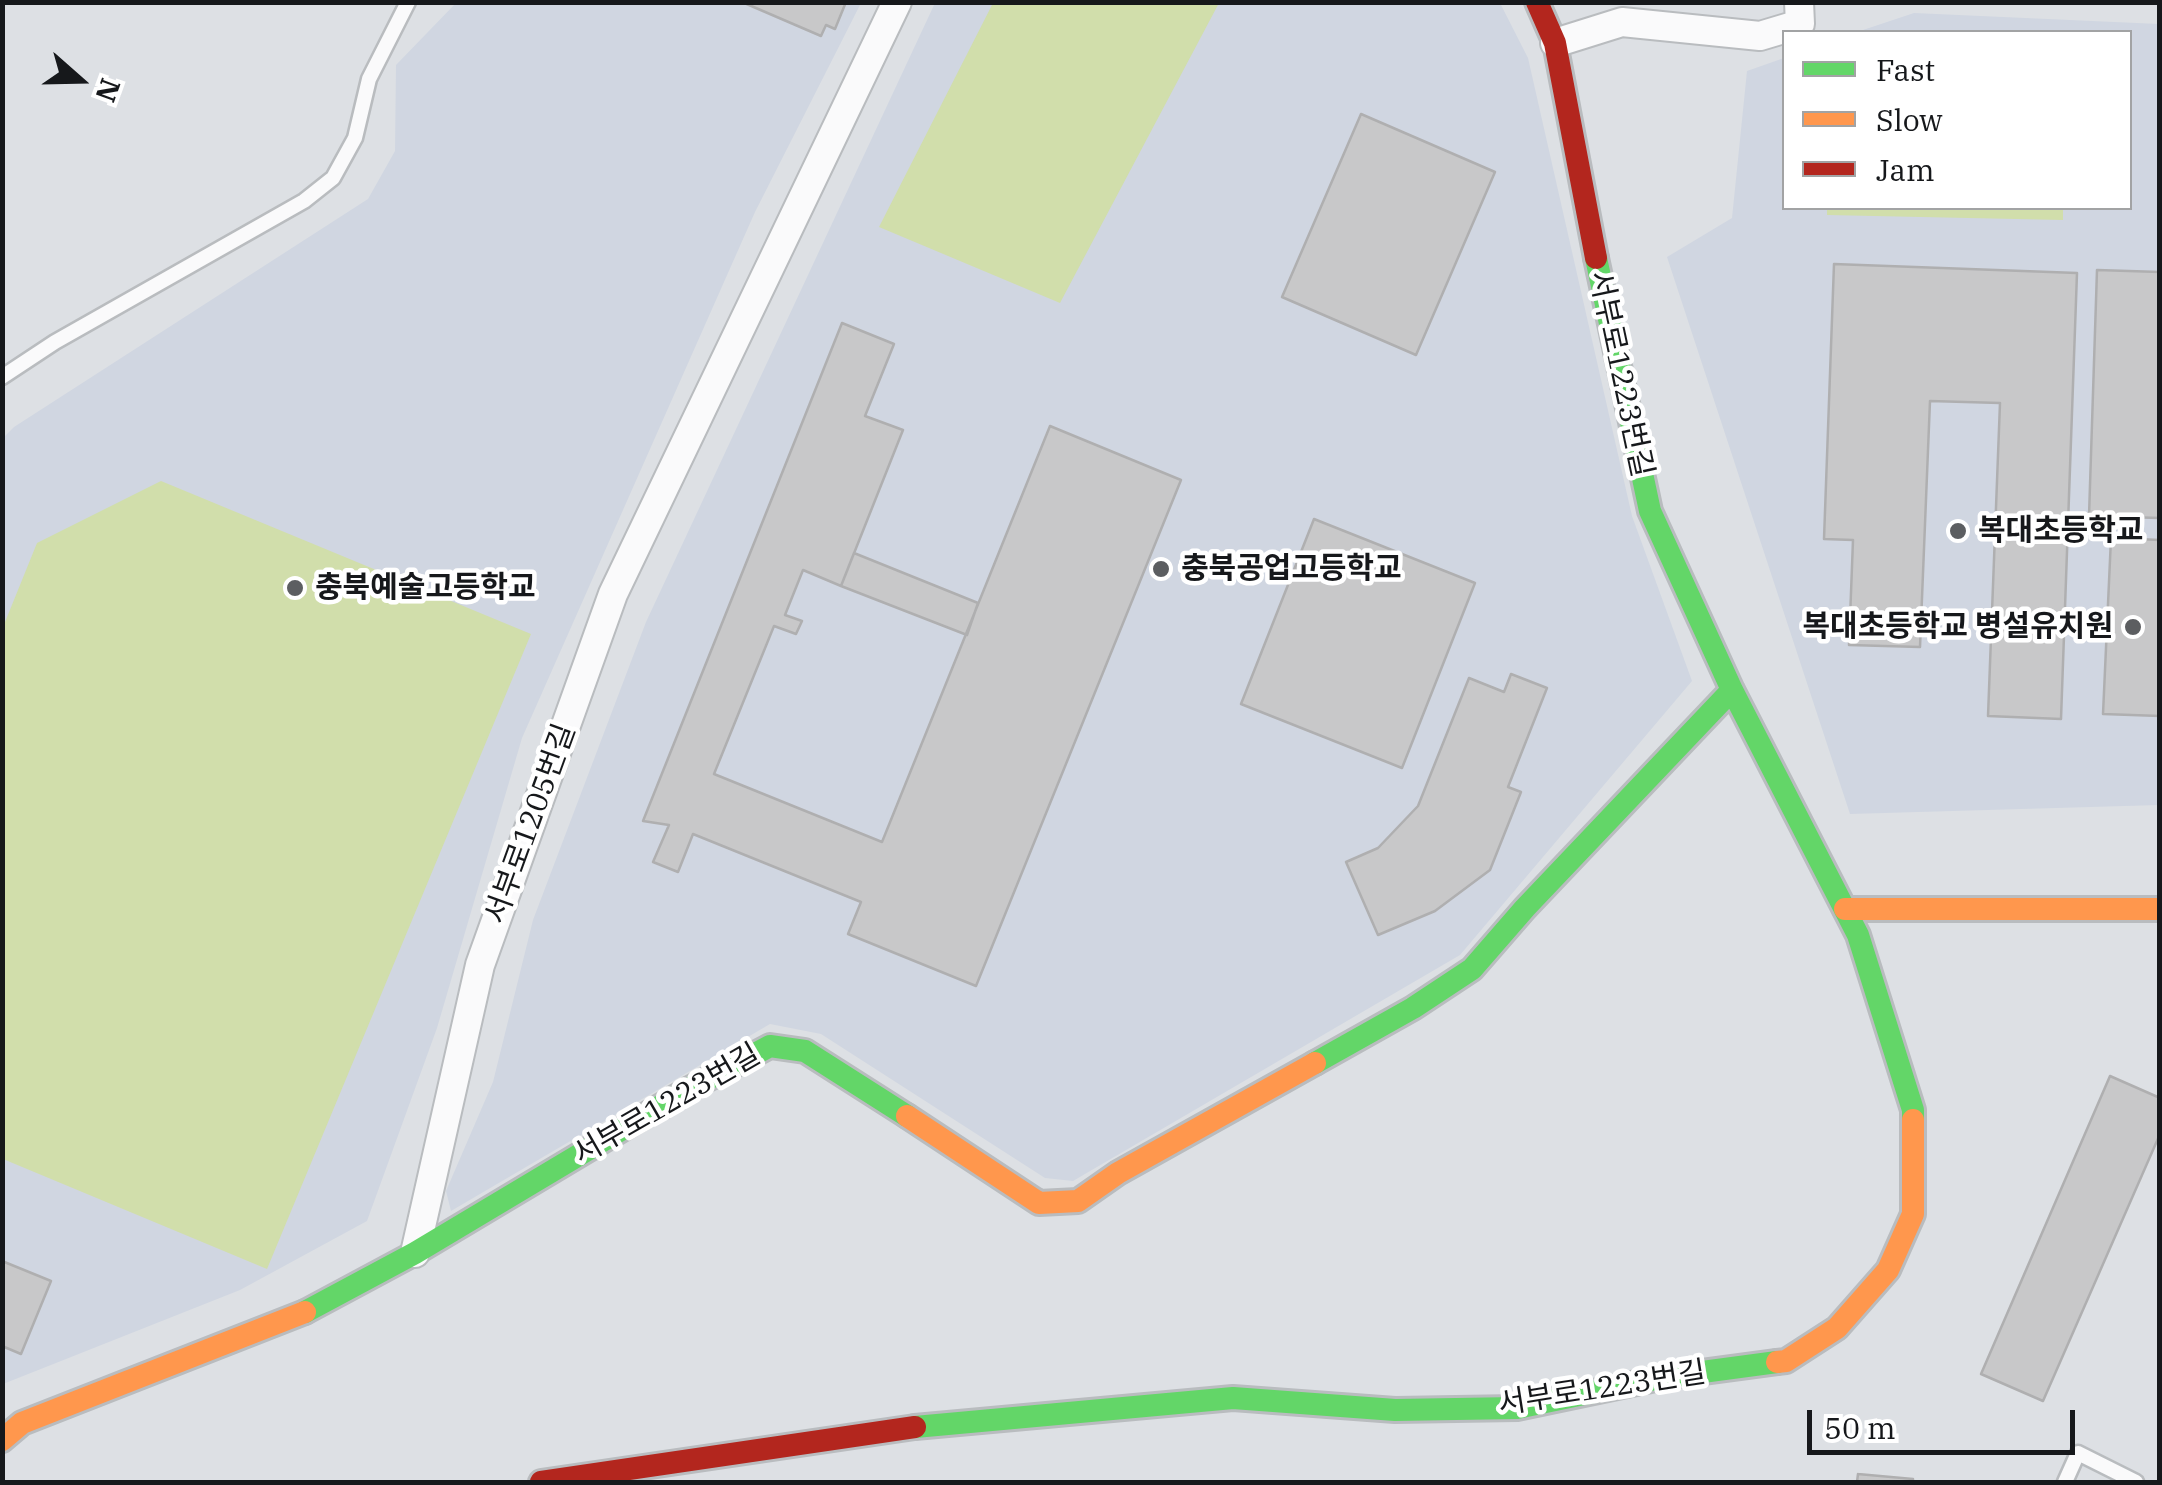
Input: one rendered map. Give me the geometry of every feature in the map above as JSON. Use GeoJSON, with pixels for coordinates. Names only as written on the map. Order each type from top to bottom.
{"type":"FeatureCollection","features":[{"type":"Feature","properties":{"kind":"street","name":"서부로1205번길"},"geometry":{"type":"LineString","coordinates":[[415,1253],[480,965],[613,594],[897,2]]}},
{"type":"Feature","properties":{"kind":"street","name":"서부로1223번길"},"geometry":{"type":"LineString","coordinates":[[541,1482],[883,1430],[1234,1398],[1394,1410],[1517,1408],[1665,1377],[1786,1361],[1837,1328],[1888,1270],[1913,1214],[1913,1110],[1858,935],[1732,690],[1650,511],[1554,43],[1537,2]]}},
{"type":"Feature","properties":{"kind":"street"},"geometry":{"type":"LineString","coordinates":[[1554,43],[1622,22],[1760,36],[1800,24],[1799,2]]}},
{"type":"Feature","properties":{"kind":"street","name":"서부로1223번길"},"geometry":{"type":"LineString","coordinates":[[415,1253],[691,1088],[770,1046],[804,1051],[821,1060],[1038,1204],[1078,1202],[1118,1174],[1413,1008],[1472,969],[1732,690]]}},
{"type":"Feature","properties":{"kind":"street"},"geometry":{"type":"LineString","coordinates":[[1845,909],[2160,909]]}},
{"type":"Feature","properties":{"kind":"street"},"geometry":{"type":"LineString","coordinates":[[2,1440],[22,1423],[296,1317],[415,1253]]}},
{"type":"Feature","properties":{"kind":"lane"},"geometry":{"type":"LineString","coordinates":[[2,376],[304,200],[333,178],[355,138],[369,78],[408,2]]}},
{"type":"Feature","properties":{"kind":"lane"},"geometry":{"type":"LineString","coordinates":[[2065,1482],[2078,1453],[2136,1482]]}},
{"type":"Feature","properties":{"kind":"shaded area","name":"충북예술고등학교"},"geometry":{"type":"Polygon","coordinates":[[[456,3],[861,3],[755,212],[522,738],[437,1028],[367,1221],[240,1290],[3,1384],[3,438],[14,427],[368,199],[395,151],[396,65],[456,3]]]}},
{"type":"Feature","properties":{"kind":"shaded area","name":"충북공업고등학교"},"geometry":{"type":"Polygon","coordinates":[[[935,3],[1500,3],[1528,58],[1632,516],[1692,681],[1460,955],[1073,1181],[1045,1178],[821,1034],[770,1024],[451,1211],[446,1191],[493,1082],[533,920],[646,622],[935,3]]]}},
{"type":"Feature","properties":{"kind":"shaded area","name":"복대초등학교"},"geometry":{"type":"Polygon","coordinates":[[[1914,13],[2159,24],[2159,805],[1850,814],[1667,257],[1732,218],[1747,71],[1782,59],[1782,210],[2132,210],[2132,30],[1863,30],[1914,13]]]}},
{"type":"Feature","properties":{"kind":"green space"},"geometry":{"type":"Polygon","coordinates":[[[993,3],[1219,3],[1060,303],[879,227],[993,3]]]}},
{"type":"Feature","properties":{"kind":"green space"},"geometry":{"type":"Polygon","coordinates":[[[1827,210],[2063,210],[2063,220],[1827,215],[1827,210]]]}},
{"type":"Feature","properties":{"kind":"green space"},"geometry":{"type":"Polygon","coordinates":[[[161,481],[531,634],[267,1269],[3,1159],[3,627],[37,543],[161,481]]]}},
{"type":"Feature","properties":{"kind":"building"},"geometry":{"type":"Polygon","coordinates":[[[742,2],[846,2],[835,29],[826,25],[821,36],[742,2]]]}},
{"type":"Feature","properties":{"kind":"building"},"geometry":{"type":"Polygon","coordinates":[[[1361,114],[1495,172],[1416,355],[1282,297],[1361,114]]]}},
{"type":"Feature","properties":{"kind":"building"},"geometry":{"type":"Polygon","coordinates":[[[1834,264],[2077,273],[2061,719],[1988,716],[2000,403],[1930,401],[1920,647],[1849,645],[1853,540],[1824,539],[1834,264]]]}},
{"type":"Feature","properties":{"kind":"building"},"geometry":{"type":"Polygon","coordinates":[[[2097,270],[2160,272],[2160,518],[2089,516],[2097,270]]]}},
{"type":"Feature","properties":{"kind":"building"},"geometry":{"type":"Polygon","coordinates":[[[842,323],[894,344],[865,416],[903,430],[841,586],[803,570],[785,615],[802,621],[796,634],[774,626],[714,774],[882,842],[1050,426],[1181,480],[976,986],[848,934],[861,902],[693,834],[678,872],[653,862],[669,825],[643,821],[842,323]]]}},
{"type":"Feature","properties":{"kind":"building"},"geometry":{"type":"Polygon","coordinates":[[[1314,519],[1475,583],[1402,768],[1241,704],[1314,519]]]}},
{"type":"Feature","properties":{"kind":"building","name":"복대초등학교 병설유치원"},"geometry":{"type":"Polygon","coordinates":[[[2111,538],[2160,540],[2160,716],[2103,714],[2111,538]]]}},
{"type":"Feature","properties":{"kind":"building"},"geometry":{"type":"Polygon","coordinates":[[[854,553],[978,603],[967,635],[841,586],[854,553]]]}},
{"type":"Feature","properties":{"kind":"building"},"geometry":{"type":"Polygon","coordinates":[[[1511,674],[1547,688],[1508,787],[1521,792],[1490,870],[1435,911],[1378,935],[1346,862],[1378,848],[1418,806],[1469,678],[1504,692],[1511,674]]]}},
{"type":"Feature","properties":{"kind":"building"},"geometry":{"type":"Polygon","coordinates":[[[2110,1076],[2160,1098],[2160,1134],[2043,1401],[1981,1374],[2110,1076]]]}},
{"type":"Feature","properties":{"kind":"building"},"geometry":{"type":"Polygon","coordinates":[[[2,1261],[51,1281],[21,1354],[2,1346],[2,1261]]]}},
{"type":"Feature","properties":{"kind":"building"},"geometry":{"type":"Polygon","coordinates":[[[1858,1474],[1913,1479],[1913,1482],[1857,1482],[1858,1474]]]}},
{"type":"Feature","properties":{"kind":"traffic: fast"},"geometry":{"type":"LineString","coordinates":[[1596,258],[1650,511],[1732,690],[1858,935],[1913,1120]]}},
{"type":"Feature","properties":{"kind":"traffic: fast"},"geometry":{"type":"LineString","coordinates":[[1315,1063],[1413,1008],[1472,969],[1732,690]]}},
{"type":"Feature","properties":{"kind":"traffic: fast"},"geometry":{"type":"LineString","coordinates":[[305,1312],[415,1253],[691,1088],[770,1046],[805,1051],[907,1116]]}},
{"type":"Feature","properties":{"kind":"traffic: fast"},"geometry":{"type":"LineString","coordinates":[[915,1427],[1233,1398],[1395,1410],[1517,1408],[1665,1377],[1777,1362]]}},
{"type":"Feature","properties":{"kind":"traffic: slow"},"geometry":{"type":"LineString","coordinates":[[1845,909],[2160,909]]}},
{"type":"Feature","properties":{"kind":"traffic: slow"},"geometry":{"type":"LineString","coordinates":[[907,1116],[1039,1203],[1078,1201],[1118,1173],[1315,1063]]}},
{"type":"Feature","properties":{"kind":"traffic: slow"},"geometry":{"type":"LineString","coordinates":[[1777,1362],[1786,1361],[1837,1328],[1888,1270],[1913,1214],[1913,1120]]}},
{"type":"Feature","properties":{"kind":"traffic: slow"},"geometry":{"type":"LineString","coordinates":[[2,1440],[22,1423],[305,1312]]}},
{"type":"Feature","properties":{"kind":"traffic: jam"},"geometry":{"type":"LineString","coordinates":[[1537,2],[1555,43],[1596,258]]}},
{"type":"Feature","properties":{"kind":"traffic: jam"},"geometry":{"type":"LineString","coordinates":[[541,1482],[915,1427]]}},
{"type":"Feature","properties":{"kind":"place","name":"복대초등학교"},"geometry":{"type":"Point","coordinates":[1958,531]}},
{"type":"Feature","properties":{"kind":"place","name":"충북공업고등학교"},"geometry":{"type":"Point","coordinates":[1161,569]}},
{"type":"Feature","properties":{"kind":"place","name":"충북예술고등학교"},"geometry":{"type":"Point","coordinates":[295,588]}},
{"type":"Feature","properties":{"kind":"place","name":"복대초등학교 병설유치원"},"geometry":{"type":"Point","coordinates":[2133,627]}}]}
